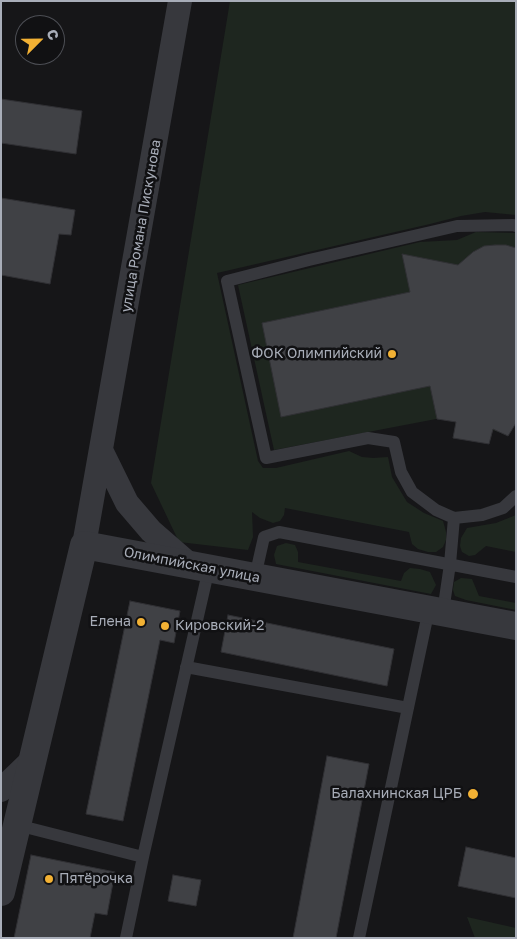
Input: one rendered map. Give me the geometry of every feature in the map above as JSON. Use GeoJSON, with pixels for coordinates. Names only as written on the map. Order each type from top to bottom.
{"type":"FeatureCollection","features":[{"type":"Feature","properties":{"kind":"street","name":"улица Романа Пискунова"},"geometry":{"type":"LineString","coordinates":[[84,544],[180,1]]}},
{"type":"Feature","properties":{"kind":"street"},"geometry":{"type":"LineString","coordinates":[[101,450],[127,503],[151,531],[199,566]]}},
{"type":"Feature","properties":{"kind":"street"},"geometry":{"type":"LineString","coordinates":[[1,892],[84,544]]}},
{"type":"Feature","properties":{"kind":"street","name":"Олимпийская улица"},"geometry":{"type":"LineString","coordinates":[[84,544],[516,626]]}},
{"type":"Feature","properties":{"kind":"street"},"geometry":{"type":"LineString","coordinates":[[1,790],[33,759]]}},
{"type":"Feature","properties":{"kind":"lane"},"geometry":{"type":"LineString","coordinates":[[516,226],[513,224],[457,226],[227,281],[266,458],[368,438],[394,442],[401,472],[412,492],[436,510],[454,518],[482,515],[503,508],[516,496]]}},
{"type":"Feature","properties":{"kind":"lane"},"geometry":{"type":"LineString","coordinates":[[359,938],[408,708],[450,564],[454,518]]}},
{"type":"Feature","properties":{"kind":"lane"},"geometry":{"type":"LineString","coordinates":[[256,577],[264,537],[279,532],[516,578]]}},
{"type":"Feature","properties":{"kind":"lane"},"geometry":{"type":"LineString","coordinates":[[126,938],[186,667],[199,566]]}},
{"type":"Feature","properties":{"kind":"lane"},"geometry":{"type":"LineString","coordinates":[[186,667],[408,708]]}},
{"type":"Feature","properties":{"kind":"lane"},"geometry":{"type":"LineString","coordinates":[[17,825],[143,857]]}},
{"type":"Feature","properties":{"kind":"shaded area"},"geometry":{"type":"Polygon","coordinates":[[[230,1],[516,1],[516,215],[485,212],[461,216],[217,273],[258,461],[263,468],[276,468],[349,451],[362,457],[388,457],[392,477],[407,502],[424,513],[443,521],[446,540],[443,547],[436,552],[418,549],[412,544],[409,532],[285,508],[284,515],[280,521],[273,523],[260,518],[252,512],[253,537],[248,550],[179,542],[151,483],[230,1]]]}},
{"type":"Feature","properties":{"kind":"shaded area","name":"ФОК Олимпийский"},"geometry":{"type":"Polygon","coordinates":[[[476,232],[516,233],[516,423],[508,436],[493,430],[489,444],[453,438],[456,422],[436,419],[274,450],[238,285],[420,242],[457,240],[476,232]]]}},
{"type":"Feature","properties":{"kind":"shaded area"},"geometry":{"type":"Polygon","coordinates":[[[516,515],[516,552],[486,546],[475,555],[469,556],[462,552],[460,546],[461,538],[467,528],[496,523],[516,515]]]}},
{"type":"Feature","properties":{"kind":"shaded area"},"geometry":{"type":"Polygon","coordinates":[[[286,543],[295,545],[298,552],[298,562],[401,581],[404,573],[410,568],[420,569],[430,572],[436,585],[431,594],[276,564],[274,555],[277,546],[286,543]]]}},
{"type":"Feature","properties":{"kind":"shaded area"},"geometry":{"type":"Polygon","coordinates":[[[461,578],[472,579],[479,596],[516,603],[516,610],[455,596],[453,590],[454,582],[461,578]]]}},
{"type":"Feature","properties":{"kind":"shaded area"},"geometry":{"type":"Polygon","coordinates":[[[467,917],[516,928],[516,938],[475,938],[467,917]]]}},
{"type":"Feature","properties":{"kind":"building"},"geometry":{"type":"Polygon","coordinates":[[[1,99],[82,111],[76,154],[1,143],[1,99]]]}},
{"type":"Feature","properties":{"kind":"building"},"geometry":{"type":"Polygon","coordinates":[[[1,198],[75,210],[71,235],[59,234],[50,284],[1,275],[1,198]]]}},
{"type":"Feature","properties":{"kind":"building","name":"ФОК Олимпийский"},"geometry":{"type":"Polygon","coordinates":[[[506,245],[516,248],[516,423],[508,436],[493,429],[489,444],[453,438],[456,422],[437,419],[430,386],[281,417],[262,323],[410,292],[402,254],[458,265],[473,252],[484,246],[506,245]]]}},
{"type":"Feature","properties":{"kind":"building"},"geometry":{"type":"Polygon","coordinates":[[[130,601],[180,611],[174,643],[160,640],[123,821],[86,814],[130,601]]]}},
{"type":"Feature","properties":{"kind":"building"},"geometry":{"type":"Polygon","coordinates":[[[228,615],[394,649],[387,686],[221,652],[228,615]]]}},
{"type":"Feature","properties":{"kind":"building"},"geometry":{"type":"Polygon","coordinates":[[[327,756],[369,764],[336,938],[293,938],[327,756]]]}},
{"type":"Feature","properties":{"kind":"building"},"geometry":{"type":"Polygon","coordinates":[[[466,847],[516,858],[516,898],[458,886],[466,847]]]}},
{"type":"Feature","properties":{"kind":"building"},"geometry":{"type":"Polygon","coordinates":[[[31,855],[115,872],[107,915],[95,913],[90,938],[14,938],[31,855]]]}},
{"type":"Feature","properties":{"kind":"building"},"geometry":{"type":"Polygon","coordinates":[[[173,875],[201,880],[196,906],[168,901],[173,875]]]}},
{"type":"Feature","properties":{"kind":"place","name":"ФОК Олимпийский"},"geometry":{"type":"Point","coordinates":[392,354]}},
{"type":"Feature","properties":{"kind":"place","name":"Елена"},"geometry":{"type":"Point","coordinates":[141,622]}},
{"type":"Feature","properties":{"kind":"place","name":"Кировский-2"},"geometry":{"type":"Point","coordinates":[165,626]}},
{"type":"Feature","properties":{"kind":"place","name":"Балахнинская ЦРБ"},"geometry":{"type":"Point","coordinates":[473,794]}},
{"type":"Feature","properties":{"kind":"place","name":"Пятёрочка"},"geometry":{"type":"Point","coordinates":[49,879]}}]}
